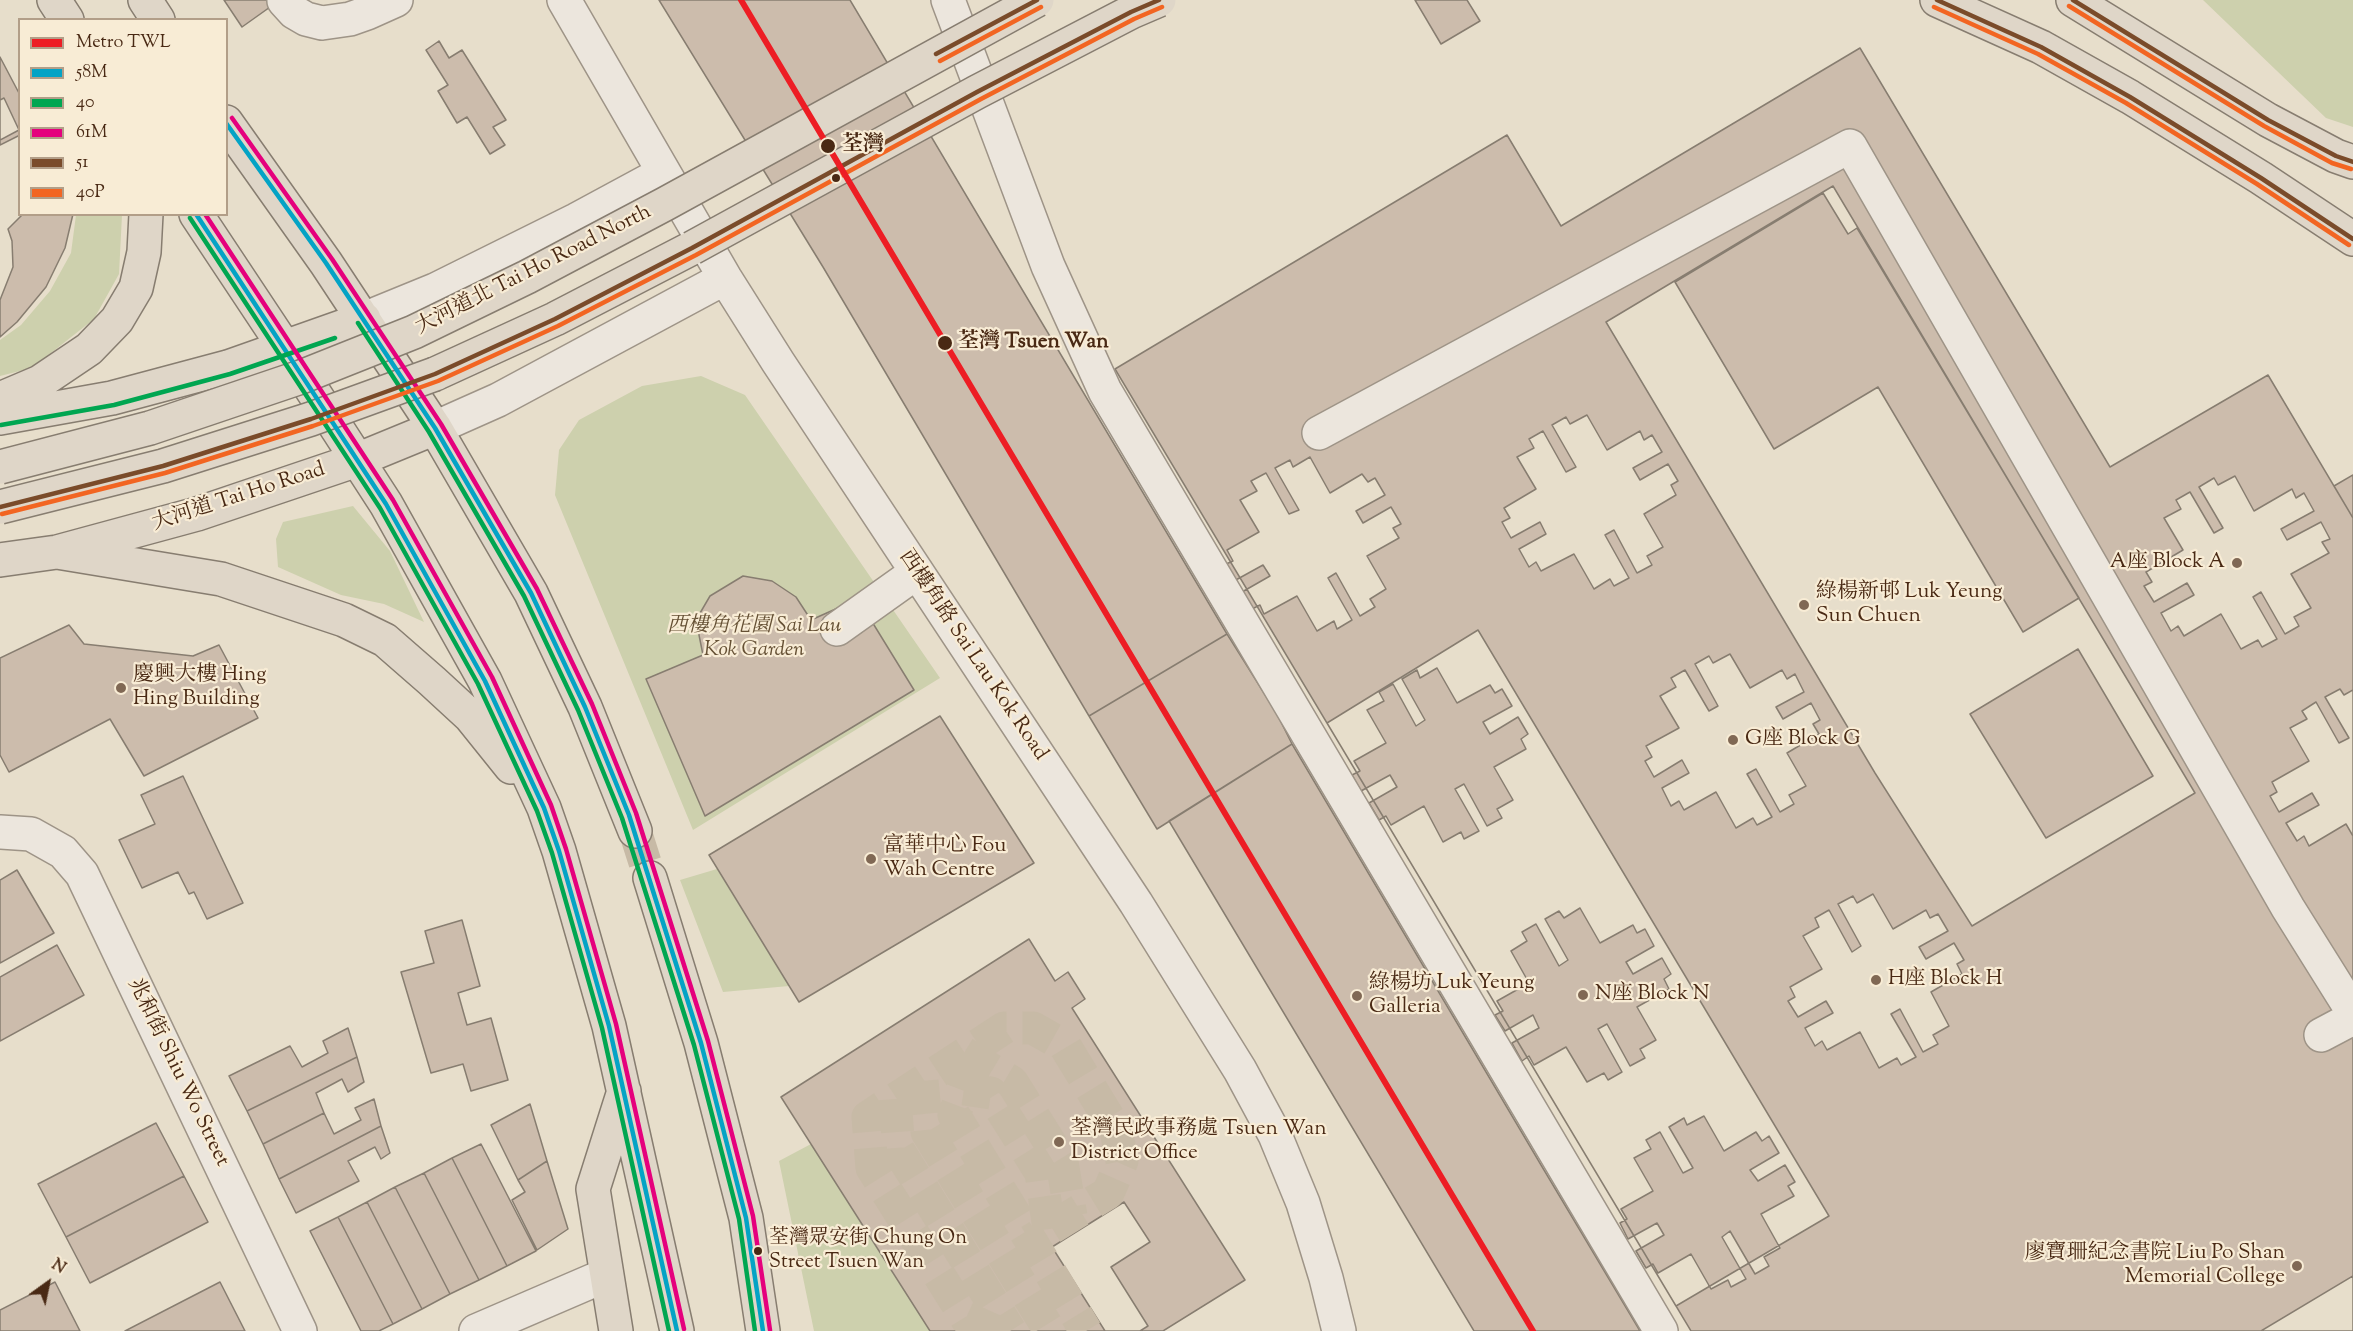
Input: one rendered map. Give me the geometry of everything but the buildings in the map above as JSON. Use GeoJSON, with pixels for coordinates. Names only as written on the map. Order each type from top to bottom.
{"type":"FeatureCollection","features":[{"type":"Feature","properties":{"kind":"main road"},"geometry":{"type":"LineString","coordinates":[[54,0],[66,18]]}},
{"type":"Feature","properties":{"kind":"main road"},"geometry":{"type":"LineString","coordinates":[[145,0],[157,18]]}},
{"type":"Feature","properties":{"kind":"main road","name":"大河道北 Tai Ho Road North"},"geometry":{"type":"LineString","coordinates":[[0,467],[150,428],[301,377],[414,332],[527,277],[665,204],[1037,0]]}},
{"type":"Feature","properties":{"kind":"main road"},"geometry":{"type":"LineString","coordinates":[[0,507],[163,466],[311,419],[435,374],[555,319],[692,248],[977,92],[1131,12],[1159,0]]}},
{"type":"Feature","properties":{"kind":"main road"},"geometry":{"type":"LineString","coordinates":[[1937,0],[2041,47],[2130,97],[2353,238]]}},
{"type":"Feature","properties":{"kind":"main road"},"geometry":{"type":"LineString","coordinates":[[2073,0],[2268,120],[2336,156],[2353,162]]}},
{"type":"Feature","properties":{"kind":"main road"},"geometry":{"type":"LineString","coordinates":[[228,125],[364,319],[435,428],[531,593],[585,707],[635,831]]}},
{"type":"Feature","properties":{"kind":"main road"},"geometry":{"type":"LineString","coordinates":[[0,399],[40,382],[89,349],[117,320],[136,288],[144,252],[146,216]]}},
{"type":"Feature","properties":{"kind":"main road"},"geometry":{"type":"LineString","coordinates":[[197,216],[386,504],[485,681],[544,808],[559,851],[606,1015],[677,1331]]}},
{"type":"Feature","properties":{"kind":"main road"},"geometry":{"type":"LineString","coordinates":[[0,418],[112,398],[228,367],[364,319]]}},
{"type":"Feature","properties":{"kind":"main road","name":"大河道 Tai Ho Road"},"geometry":{"type":"LineString","coordinates":[[0,560],[57,552],[197,514],[357,460],[435,428]]}},
{"type":"Feature","properties":{"kind":"main road"},"geometry":{"type":"LineString","coordinates":[[57,552],[221,579],[344,620],[385,640],[470,716],[544,808]]}},
{"type":"Feature","properties":{"kind":"main road"},"geometry":{"type":"LineString","coordinates":[[650,878],[701,1043],[746,1218],[763,1331]]}},
{"type":"Feature","properties":{"kind":"main road"},"geometry":{"type":"LineString","coordinates":[[616,1331],[592,1189],[624,1090]]}},
{"type":"Feature","properties":{"kind":"street"},"geometry":{"type":"LineString","coordinates":[[324,0],[332,10],[350,19]]}},
{"type":"Feature","properties":{"kind":"street"},"geometry":{"type":"LineString","coordinates":[[284,1],[294,12],[306,19],[322,23],[350,19],[396,0]]}},
{"type":"Feature","properties":{"kind":"street","name":"西樓角路 Sai Lau Kok Road"},"geometry":{"type":"LineString","coordinates":[[564,0],[725,278],[778,362],[1136,903],[1240,1070],[1275,1136],[1303,1203],[1326,1278],[1339,1331]]}},
{"type":"Feature","properties":{"kind":"street"},"geometry":{"type":"LineString","coordinates":[[948,0],[1048,266],[1105,391],[1661,1331]]}},
{"type":"Feature","properties":{"kind":"street"},"geometry":{"type":"LineString","coordinates":[[1319,433],[1850,146],[2282,898],[2353,1012]]}},
{"type":"Feature","properties":{"kind":"street"},"geometry":{"type":"LineString","coordinates":[[364,319],[435,290],[576,220],[663,172]]}},
{"type":"Feature","properties":{"kind":"street","name":"大河道 Tai Ho Road"},"geometry":{"type":"LineString","coordinates":[[435,428],[498,400],[725,278]]}},
{"type":"Feature","properties":{"kind":"street"},"geometry":{"type":"LineString","coordinates":[[837,629],[917,573]]}},
{"type":"Feature","properties":{"kind":"street","name":"兆和街 Shiu Wo Street"},"geometry":{"type":"LineString","coordinates":[[16,833],[63,852],[82,874],[300,1331]]}},
{"type":"Feature","properties":{"kind":"street"},"geometry":{"type":"LineString","coordinates":[[2321,1035],[2353,1018]]}},
{"type":"Feature","properties":{"kind":"street"},"geometry":{"type":"LineString","coordinates":[[476,1331],[606,1275]]}},
{"type":"Feature","properties":{"kind":"green space"},"geometry":{"type":"Polygon","coordinates":[[[2203,0],[2353,0],[2353,127],[2326,118],[2203,0]]]}},
{"type":"Feature","properties":{"kind":"green space"},"geometry":{"type":"Polygon","coordinates":[[[76,216],[122,216],[119,274],[94,319],[32,368],[0,376],[0,340],[21,325],[50,291],[71,253],[76,216]]]}},
{"type":"Feature","properties":{"kind":"green space","name":"西樓角花園 Sai Lau Kok Garden"},"geometry":{"type":"Polygon","coordinates":[[[701,376],[745,395],[940,678],[693,830],[555,495],[559,450],[579,420],[642,386],[701,376]]]}},
{"type":"Feature","properties":{"kind":"green space"},"geometry":{"type":"Polygon","coordinates":[[[353,506],[390,551],[424,622],[384,604],[341,595],[278,567],[276,539],[283,522],[353,506]]]}},
{"type":"Feature","properties":{"kind":"green space"},"geometry":{"type":"Polygon","coordinates":[[[717,869],[789,986],[723,992],[680,880],[717,869]]]}},
{"type":"Feature","properties":{"kind":"green space"},"geometry":{"type":"Polygon","coordinates":[[[811,1144],[930,1331],[814,1331],[779,1161],[811,1144]]]}},
{"type":"Feature","properties":{"kind":"tunnel"},"geometry":{"type":"LineString","coordinates":[[635,831],[650,878]]}},
{"type":"Feature","properties":{"kind":"tunnel"},"geometry":{"type":"LineString","coordinates":[[995,1331],[966,1318],[872,1168],[868,1117],[1004,1028],[1033,1028],[1065,1046],[1116,1130],[1122,1161],[1108,1193],[1030,1241]]}},
{"type":"Feature","properties":{"kind":"tunnel"},"geometry":{"type":"LineString","coordinates":[[964,1053],[1012,1082],[1062,1162],[1071,1216]]}},
{"type":"Feature","properties":{"kind":"tunnel"},"geometry":{"type":"LineString","coordinates":[[922,1081],[927,1132],[1050,1331]]}},
{"type":"Feature","properties":{"kind":"tunnel"},"geometry":{"type":"LineString","coordinates":[[1049,1229],[1041,1173],[991,1093],[964,1089],[954,1115],[1086,1331]]}},
{"type":"Feature","properties":{"kind":"tunnel"},"geometry":{"type":"LineString","coordinates":[[895,1099],[899,1151],[1010,1331]]}},
{"type":"Feature","properties":{"kind":"metro line","name":"TWL"},"geometry":{"type":"LineString","coordinates":[[741,0],[1533,1331]]}},
{"type":"Feature","properties":{"kind":"transit line","name":"51"},"geometry":{"type":"LineString","coordinates":[[936,54],[1037,0]]}},
{"type":"Feature","properties":{"kind":"transit line","name":"51"},"geometry":{"type":"LineString","coordinates":[[0,507],[163,466],[311,419],[435,374],[555,319],[692,248],[977,92],[1131,12],[1159,0]]}},
{"type":"Feature","properties":{"kind":"transit line","name":"51"},"geometry":{"type":"LineString","coordinates":[[1937,0],[2041,47],[2130,97],[2261,178],[2353,239]]}},
{"type":"Feature","properties":{"kind":"transit line","name":"51"},"geometry":{"type":"LineString","coordinates":[[2073,0],[2268,120],[2336,156],[2353,162]]}},
{"type":"Feature","properties":{"kind":"transit line","name":"40P"},"geometry":{"type":"LineString","coordinates":[[2069,6],[2264,126],[2332,163],[2351,169]]}},
{"type":"Feature","properties":{"kind":"transit line","name":"40P"},"geometry":{"type":"LineString","coordinates":[[940,61],[1041,7]]}},
{"type":"Feature","properties":{"kind":"transit line","name":"40P"},"geometry":{"type":"LineString","coordinates":[[2,514],[165,473],[313,426],[438,381],[558,326],[696,255],[981,99],[1134,19],[1162,7]]}},
{"type":"Feature","properties":{"kind":"transit line","name":"40P"},"geometry":{"type":"LineString","coordinates":[[1934,7],[2038,54],[2126,103],[2257,184],[2349,245]]}},
{"type":"Feature","properties":{"kind":"transit line","name":"61M"},"geometry":{"type":"LineString","coordinates":[[232,118],[332,259],[441,424],[537,589],[592,704],[636,813],[708,1041],[753,1216],[770,1330]]}},
{"type":"Feature","properties":{"kind":"transit line","name":"58M"},"geometry":{"type":"LineString","coordinates":[[228,126],[326,263],[435,428],[531,593],[585,707],[629,815],[701,1043],[746,1218],[763,1331]]}},
{"type":"Feature","properties":{"kind":"transit line","name":"58M"},"geometry":{"type":"LineString","coordinates":[[197,216],[386,504],[485,681],[544,808],[559,851],[609,1026],[677,1331]]}},
{"type":"Feature","properties":{"kind":"transit line","name":"61M"},"geometry":{"type":"LineString","coordinates":[[206,216],[393,500],[492,677],[551,805],[566,849],[616,1024],[684,1329]]}},
{"type":"Feature","properties":{"kind":"transit line","name":"40"},"geometry":{"type":"LineString","coordinates":[[190,218],[380,508],[478,684],[537,811],[552,853],[602,1028],[669,1331]]}},
{"type":"Feature","properties":{"kind":"transit line","name":"40"},"geometry":{"type":"LineString","coordinates":[[358,323],[429,432],[524,596],[578,710],[622,818],[694,1045],[739,1219],[755,1331]]}},
{"type":"Feature","properties":{"kind":"transit line","name":"40"},"geometry":{"type":"LineString","coordinates":[[1,425],[114,405],[230,374],[335,338]]}},
{"type":"Feature","properties":{"kind":"place","name":"荃灣"},"geometry":{"type":"Point","coordinates":[828,146]}},
{"type":"Feature","properties":{"kind":"place","name":"荃灣 Tsuen Wan"},"geometry":{"type":"Point","coordinates":[945,343]}},
{"type":"Feature","properties":{"kind":"place","name":"A座 Block A"},"geometry":{"type":"Point","coordinates":[2237,563]}},
{"type":"Feature","properties":{"kind":"place","name":"綠楊新邨 Luk Yeung Sun Chuen"},"geometry":{"type":"Point","coordinates":[1804,605]}},
{"type":"Feature","properties":{"kind":"place","name":"慶興大樓 Hing Hing Building"},"geometry":{"type":"Point","coordinates":[121,688]}},
{"type":"Feature","properties":{"kind":"place","name":"G座 Block G"},"geometry":{"type":"Point","coordinates":[1733,740]}},
{"type":"Feature","properties":{"kind":"place","name":"富華中心 Fou Wah Centre"},"geometry":{"type":"Point","coordinates":[871,859]}},
{"type":"Feature","properties":{"kind":"place","name":"H座 Block H"},"geometry":{"type":"Point","coordinates":[1876,980]}},
{"type":"Feature","properties":{"kind":"place","name":"N座 Block N"},"geometry":{"type":"Point","coordinates":[1583,995]}},
{"type":"Feature","properties":{"kind":"place","name":"綠楊坊 Luk Yeung Galleria"},"geometry":{"type":"Point","coordinates":[1357,996]}},
{"type":"Feature","properties":{"kind":"place","name":"荃灣民政事務處 Tsuen Wan District Office"},"geometry":{"type":"Point","coordinates":[1059,1142]}},
{"type":"Feature","properties":{"kind":"place","name":"荃灣眾安街 Chung On Street Tsuen Wan"},"geometry":{"type":"Point","coordinates":[758,1251]}},
{"type":"Feature","properties":{"kind":"place","name":"廖寶珊紀念書院 Liu Po Shan Memorial College"},"geometry":{"type":"Point","coordinates":[2297,1266]}}]}
